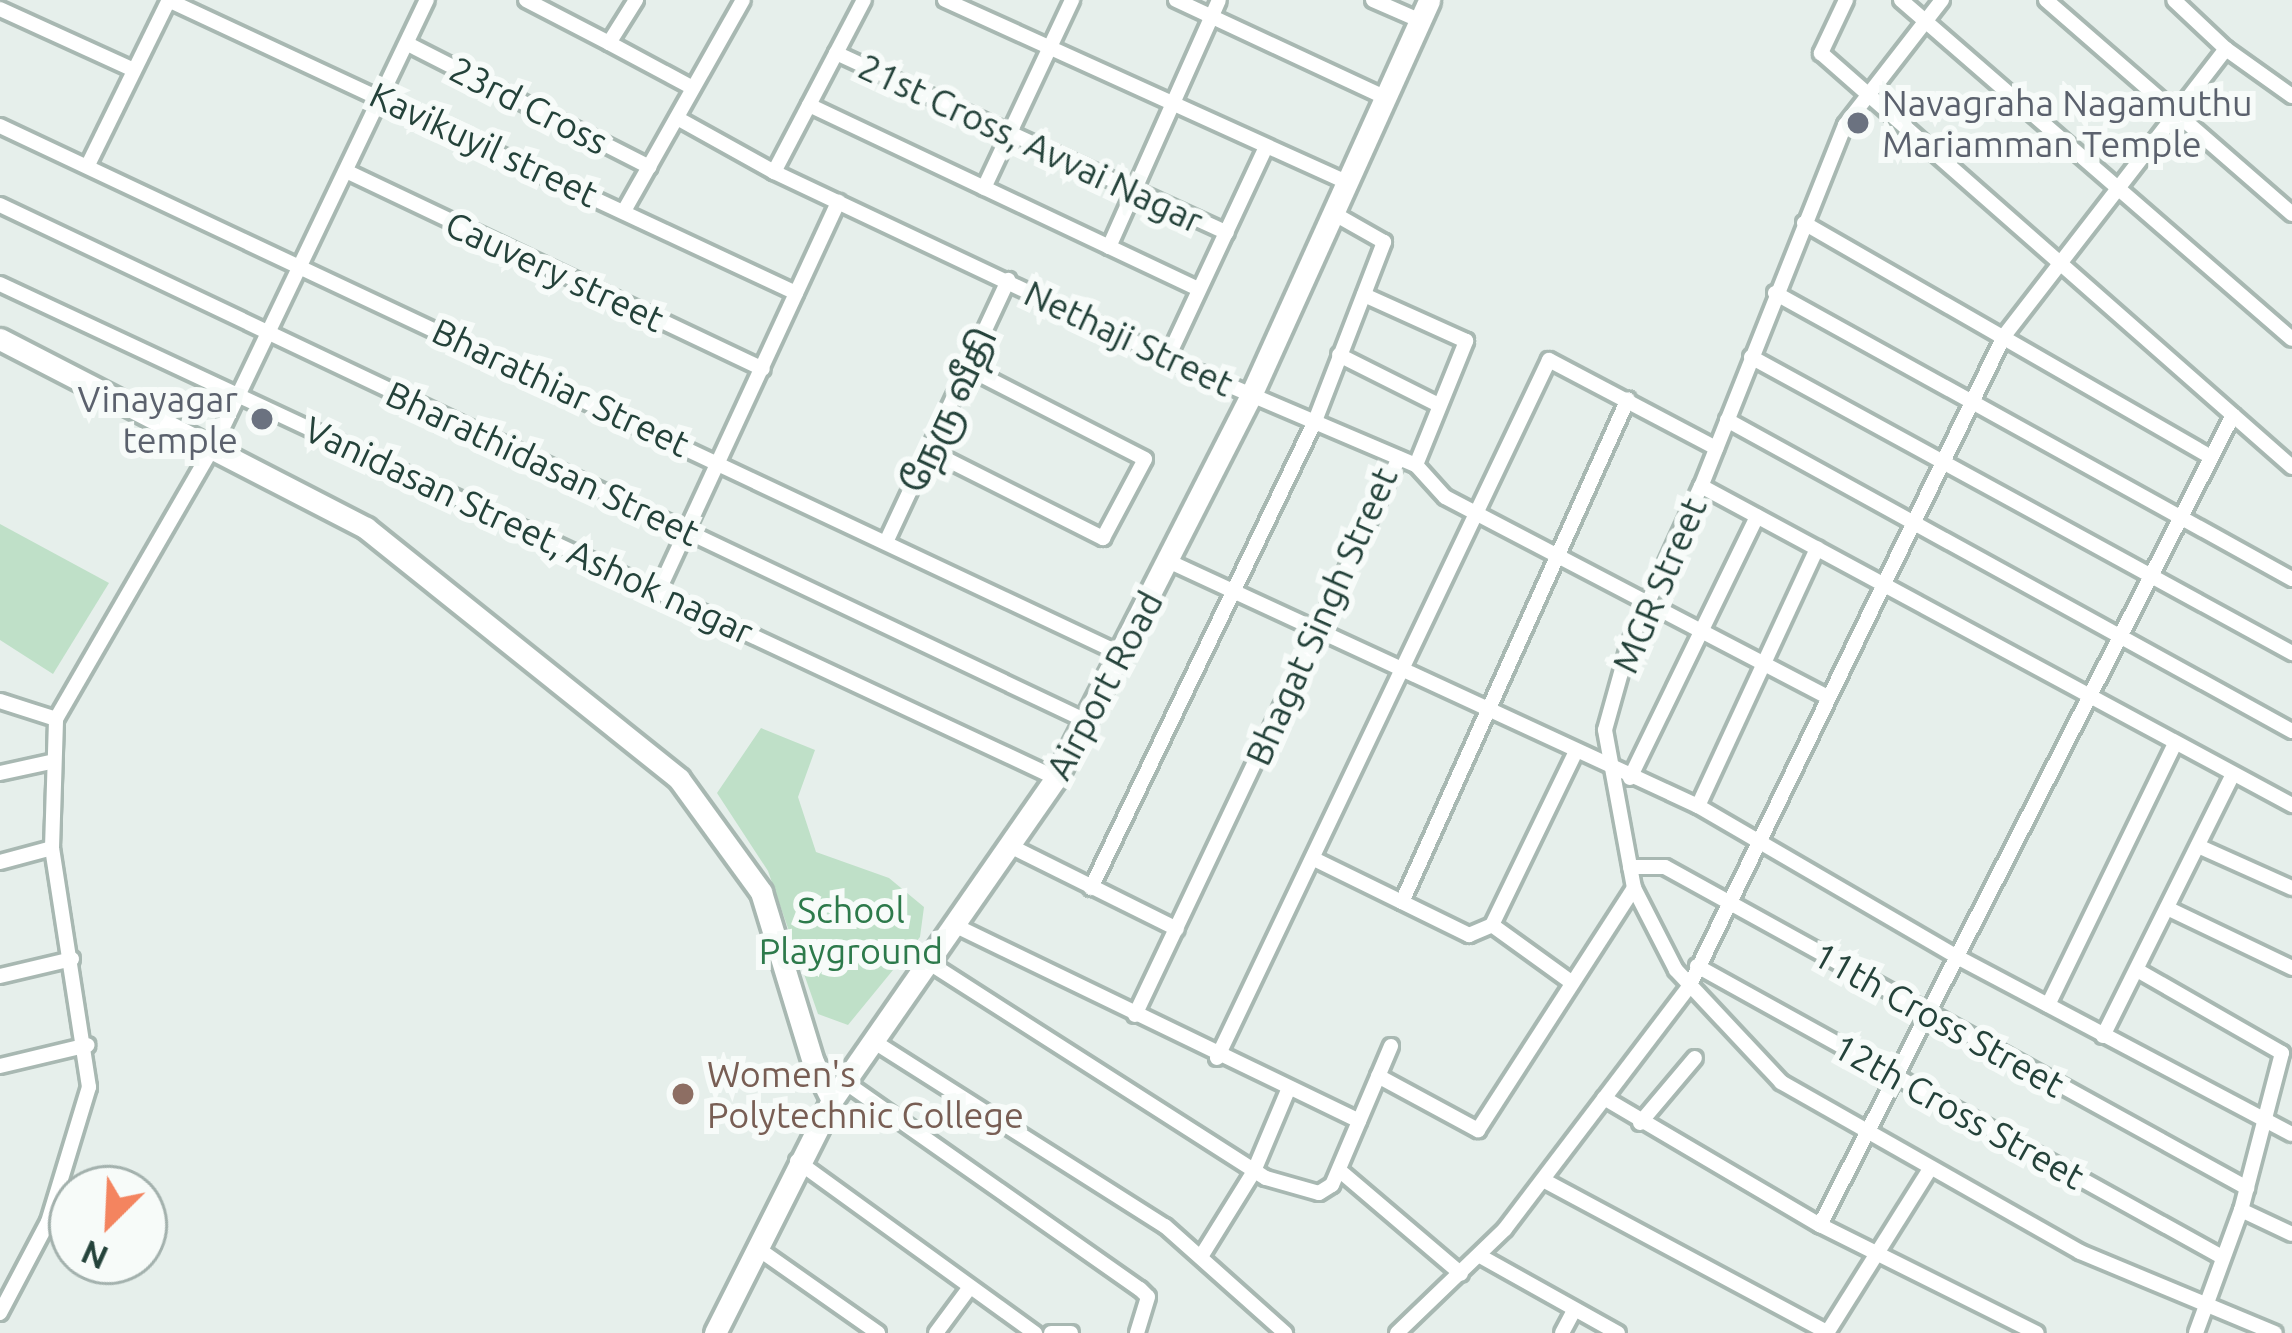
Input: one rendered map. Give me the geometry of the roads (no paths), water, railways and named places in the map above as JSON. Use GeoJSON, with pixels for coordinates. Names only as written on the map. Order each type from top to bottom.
{"type":"FeatureCollection","features":[{"type":"Feature","properties":{"kind":"street"},"geometry":{"type":"LineString","coordinates":[[88,165],[168,0]]}},
{"type":"Feature","properties":{"kind":"street","name":"Kavikuyil street"},"geometry":{"type":"LineString","coordinates":[[168,0],[386,97],[796,292]]}},
{"type":"Feature","properties":{"kind":"street"},"geometry":{"type":"LineString","coordinates":[[0,1313],[48,1222],[89,1087],[88,1046],[52,848],[50,762],[56,719],[215,444],[386,97],[427,0]]}},
{"type":"Feature","properties":{"kind":"street"},"geometry":{"type":"LineString","coordinates":[[526,0],[694,88]]}},
{"type":"Feature","properties":{"kind":"street"},"geometry":{"type":"LineString","coordinates":[[609,43],[636,0]]}},
{"type":"Feature","properties":{"kind":"street"},"geometry":{"type":"LineString","coordinates":[[624,211],[743,0]]}},
{"type":"Feature","properties":{"kind":"street"},"geometry":{"type":"LineString","coordinates":[[774,172],[864,0]]}},
{"type":"Feature","properties":{"kind":"street"},"geometry":{"type":"LineString","coordinates":[[945,0],[1347,182]]}},
{"type":"Feature","properties":{"kind":"street"},"geometry":{"type":"LineString","coordinates":[[984,188],[1072,0]]}},
{"type":"Feature","properties":{"kind":"street"},"geometry":{"type":"LineString","coordinates":[[1176,0],[1384,97]]}},
{"type":"Feature","properties":{"kind":"street"},"geometry":{"type":"LineString","coordinates":[[1109,247],[1169,102],[1219,0]]}},
{"type":"Feature","properties":{"kind":"street"},"geometry":{"type":"LineString","coordinates":[[1373,0],[1425,10]]}},
{"type":"Feature","properties":{"kind":"street"},"geometry":{"type":"LineString","coordinates":[[1846,0],[1821,53],[2292,467]]}},
{"type":"Feature","properties":{"kind":"street"},"geometry":{"type":"LineString","coordinates":[[1900,0],[2292,339]]}},
{"type":"Feature","properties":{"kind":"street","name":"MGR Street"},"geometry":{"type":"LineString","coordinates":[[1942,0],[1863,93],[1804,223],[1701,486],[1615,685],[1605,730],[1608,768],[1634,888],[1660,950],[1780,1082],[1867,1136],[2204,1308],[2276,1333]]}},
{"type":"Feature","properties":{"kind":"street"},"geometry":{"type":"LineString","coordinates":[[2046,0],[2292,214]]}},
{"type":"Feature","properties":{"kind":"street"},"geometry":{"type":"LineString","coordinates":[[2174,0],[2226,49],[2292,96]]}},
{"type":"Feature","properties":{"kind":"street"},"geometry":{"type":"LineString","coordinates":[[0,9],[134,70]]}},
{"type":"Feature","properties":{"kind":"street","name":"Airport Road"},"geometry":{"type":"LineString","coordinates":[[715,1333],[797,1161],[838,1091],[1056,778],[1251,395],[1425,10]]}},
{"type":"Feature","properties":{"kind":"street","name":"23rd Cross"},"geometry":{"type":"LineString","coordinates":[[408,44],[649,166]]}},
{"type":"Feature","properties":{"kind":"street"},"geometry":{"type":"LineString","coordinates":[[1408,1330],[1545,1181],[1690,985],[1755,839],[1880,582],[1946,464],[2004,336],[2113,187],[2226,49]]}},
{"type":"Feature","properties":{"kind":"street","name":"21st Cross, Avvai Nagar"},"geometry":{"type":"LineString","coordinates":[[836,53],[1227,233]]}},
{"type":"Feature","properties":{"kind":"street"},"geometry":{"type":"LineString","coordinates":[[809,105],[1198,290]]}},
{"type":"Feature","properties":{"kind":"street","name":"Nethaji Street"},"geometry":{"type":"LineString","coordinates":[[677,118],[774,172],[1315,422]]}},
{"type":"Feature","properties":{"kind":"street","name":"Bharathiar Street"},"geometry":{"type":"LineString","coordinates":[[0,127],[719,459],[1119,653]]}},
{"type":"Feature","properties":{"kind":"street"},"geometry":{"type":"LineString","coordinates":[[1168,357],[1265,147]]}},
{"type":"Feature","properties":{"kind":"street","name":"Cauvery street"},"geometry":{"type":"LineString","coordinates":[[348,172],[763,369]]}},
{"type":"Feature","properties":{"kind":"street"},"geometry":{"type":"LineString","coordinates":[[658,592],[838,202]]}},
{"type":"Feature","properties":{"kind":"street","name":"Bharathidasan Street"},"geometry":{"type":"LineString","coordinates":[[0,205],[1086,721]]}},
{"type":"Feature","properties":{"kind":"street"},"geometry":{"type":"LineString","coordinates":[[1091,888],[1315,422],[1384,242],[1333,212]]}},
{"type":"Feature","properties":{"kind":"street"},"geometry":{"type":"LineString","coordinates":[[1804,223],[2210,456]]}},
{"type":"Feature","properties":{"kind":"street","name":"நேரு வீதி"},"geometry":{"type":"LineString","coordinates":[[887,540],[1008,280]]}},
{"type":"Feature","properties":{"kind":"street","name":"Vanidasan Street, Ashok nagar"},"geometry":{"type":"LineString","coordinates":[[0,284],[1056,778]]}},
{"type":"Feature","properties":{"kind":"street"},"geometry":{"type":"LineString","coordinates":[[1775,293],[2292,578]]}},
{"type":"Feature","properties":{"kind":"street"},"geometry":{"type":"LineString","coordinates":[[1364,295],[1466,341],[1416,465]]}},
{"type":"Feature","properties":{"kind":"street"},"geometry":{"type":"LineString","coordinates":[[0,339],[215,444],[366,528],[679,778],[761,892],[813,1062],[838,1091],[1140,1289],[1148,1297],[1137,1333]]}},
{"type":"Feature","properties":{"kind":"street"},"geometry":{"type":"LineString","coordinates":[[1339,355],[1439,405]]}},
{"type":"Feature","properties":{"kind":"street"},"geometry":{"type":"LineString","coordinates":[[1751,357],[2292,653]]}},
{"type":"Feature","properties":{"kind":"street"},"geometry":{"type":"LineString","coordinates":[[1217,1058],[1405,673],[1550,360],[1716,448]]}},
{"type":"Feature","properties":{"kind":"street"},"geometry":{"type":"LineString","coordinates":[[930,451],[1102,538],[1144,456],[969,369]]}},
{"type":"Feature","properties":{"kind":"street"},"geometry":{"type":"LineString","coordinates":[[1402,902],[1628,399]]}},
{"type":"Feature","properties":{"kind":"street"},"geometry":{"type":"LineString","coordinates":[[1820,1225],[1961,959],[2178,514],[2233,415]]}},
{"type":"Feature","properties":{"kind":"street"},"geometry":{"type":"LineString","coordinates":[[1727,420],[2292,731]]}},
{"type":"Feature","properties":{"kind":"street","name":"Bhagat Singh Street"},"geometry":{"type":"LineString","coordinates":[[1136,1015],[1399,458],[1315,422]]}},
{"type":"Feature","properties":{"kind":"street"},"geometry":{"type":"LineString","coordinates":[[1399,458],[1416,465],[1429,485],[1478,515],[1825,696]]}},
{"type":"Feature","properties":{"kind":"street"},"geometry":{"type":"LineString","coordinates":[[1701,486],[2292,805]]}},
{"type":"Feature","properties":{"kind":"street"},"geometry":{"type":"LineString","coordinates":[[1630,778],[1757,515]]}},
{"type":"Feature","properties":{"kind":"street"},"geometry":{"type":"LineString","coordinates":[[1698,806],[1817,548]]}},
{"type":"Feature","properties":{"kind":"street"},"geometry":{"type":"LineString","coordinates":[[1168,561],[1698,806],[1961,959],[2292,1135]]}},
{"type":"Feature","properties":{"kind":"street"},"geometry":{"type":"LineString","coordinates":[[3,700],[56,719]]}},
{"type":"Feature","properties":{"kind":"street"},"geometry":{"type":"LineString","coordinates":[[2048,1005],[2175,743]]}},
{"type":"Feature","properties":{"kind":"street"},"geometry":{"type":"LineString","coordinates":[[1314,859],[1469,935],[1492,925],[1575,753]]}},
{"type":"Feature","properties":{"kind":"street"},"geometry":{"type":"LineString","coordinates":[[0,773],[50,762]]}},
{"type":"Feature","properties":{"kind":"street"},"geometry":{"type":"LineString","coordinates":[[2103,1036],[2233,773]]}},
{"type":"Feature","properties":{"kind":"street"},"geometry":{"type":"LineString","coordinates":[[2198,846],[2292,889]]}},
{"type":"Feature","properties":{"kind":"street"},"geometry":{"type":"LineString","coordinates":[[1012,847],[1177,929]]}},
{"type":"Feature","properties":{"kind":"street"},"geometry":{"type":"LineString","coordinates":[[0,862],[52,848]]}},
{"type":"Feature","properties":{"kind":"street","name":"11th Cross Street"},"geometry":{"type":"LineString","coordinates":[[1630,867],[1665,867],[2247,1188]]}},
{"type":"Feature","properties":{"kind":"street"},"geometry":{"type":"LineString","coordinates":[[1378,1076],[1478,1130],[1634,888]]}},
{"type":"Feature","properties":{"kind":"street"},"geometry":{"type":"LineString","coordinates":[[2168,908],[2292,968]]}},
{"type":"Feature","properties":{"kind":"street"},"geometry":{"type":"LineString","coordinates":[[954,925],[1217,1058],[1359,1121]]}},
{"type":"Feature","properties":{"kind":"street"},"geometry":{"type":"LineString","coordinates":[[1492,925],[1571,982]]}},
{"type":"Feature","properties":{"kind":"street"},"geometry":{"type":"LineString","coordinates":[[0,976],[72,959]]}},
{"type":"Feature","properties":{"kind":"street"},"geometry":{"type":"LineString","coordinates":[[928,962],[1254,1171],[1319,1193],[1339,1170],[1390,1046]]}},
{"type":"Feature","properties":{"kind":"street","name":"12th Cross Street"},"geometry":{"type":"LineString","coordinates":[[1697,966],[2222,1257]]}},
{"type":"Feature","properties":{"kind":"street"},"geometry":{"type":"LineString","coordinates":[[2137,970],[2282,1053],[2247,1188],[2196,1333]]}},
{"type":"Feature","properties":{"kind":"street"},"geometry":{"type":"LineString","coordinates":[[873,1041],[1202,1255],[1285,1333]]}},
{"type":"Feature","properties":{"kind":"street"},"geometry":{"type":"LineString","coordinates":[[0,1066],[88,1046]]}},
{"type":"Feature","properties":{"kind":"street"},"geometry":{"type":"LineString","coordinates":[[1640,1123],[1695,1058]]}},
{"type":"Feature","properties":{"kind":"street"},"geometry":{"type":"LineString","coordinates":[[1202,1255],[1254,1171],[1288,1090]]}},
{"type":"Feature","properties":{"kind":"street"},"geometry":{"type":"LineString","coordinates":[[1604,1098],[1820,1225],[2037,1333]]}},
{"type":"Feature","properties":{"kind":"street"},"geometry":{"type":"LineString","coordinates":[[797,1161],[1035,1333]]}},
{"type":"Feature","properties":{"kind":"street"},"geometry":{"type":"LineString","coordinates":[[1545,1181],[1828,1333],[1930,1169]]}},
{"type":"Feature","properties":{"kind":"street"},"geometry":{"type":"LineString","coordinates":[[1339,1170],[1461,1274]]}},
{"type":"Feature","properties":{"kind":"street"},"geometry":{"type":"LineString","coordinates":[[2240,1210],[2292,1234]]}},
{"type":"Feature","properties":{"kind":"street"},"geometry":{"type":"LineString","coordinates":[[757,1248],[878,1333]]}},
{"type":"Feature","properties":{"kind":"street"},"geometry":{"type":"LineString","coordinates":[[1480,1256],[1618,1333]]}},
{"type":"Feature","properties":{"kind":"street"},"geometry":{"type":"LineString","coordinates":[[936,1333],[970,1287]]}},
{"type":"Feature","properties":{"kind":"street"},"geometry":{"type":"LineString","coordinates":[[1562,1333],[1574,1310]]}},
{"type":"Feature","properties":{"kind":"street"},"geometry":{"type":"LineString","coordinates":[[1051,1333],[1071,1333]]}},
{"type":"Feature","properties":{"kind":"place","name":"Navagraha Nagamuthu Mariamman Temple"},"geometry":{"type":"Point","coordinates":[1858,123]}},
{"type":"Feature","properties":{"kind":"place","name":"Vinayagar temple"},"geometry":{"type":"Point","coordinates":[262,419]}},
{"type":"Feature","properties":{"kind":"place","name":"Women's Polytechnic College"},"geometry":{"type":"Point","coordinates":[683,1094]}},
{"type":"Feature","properties":{"kind":"park label","name":"School Playground"},"geometry":{"type":"Point","coordinates":[851,930]}}]}
